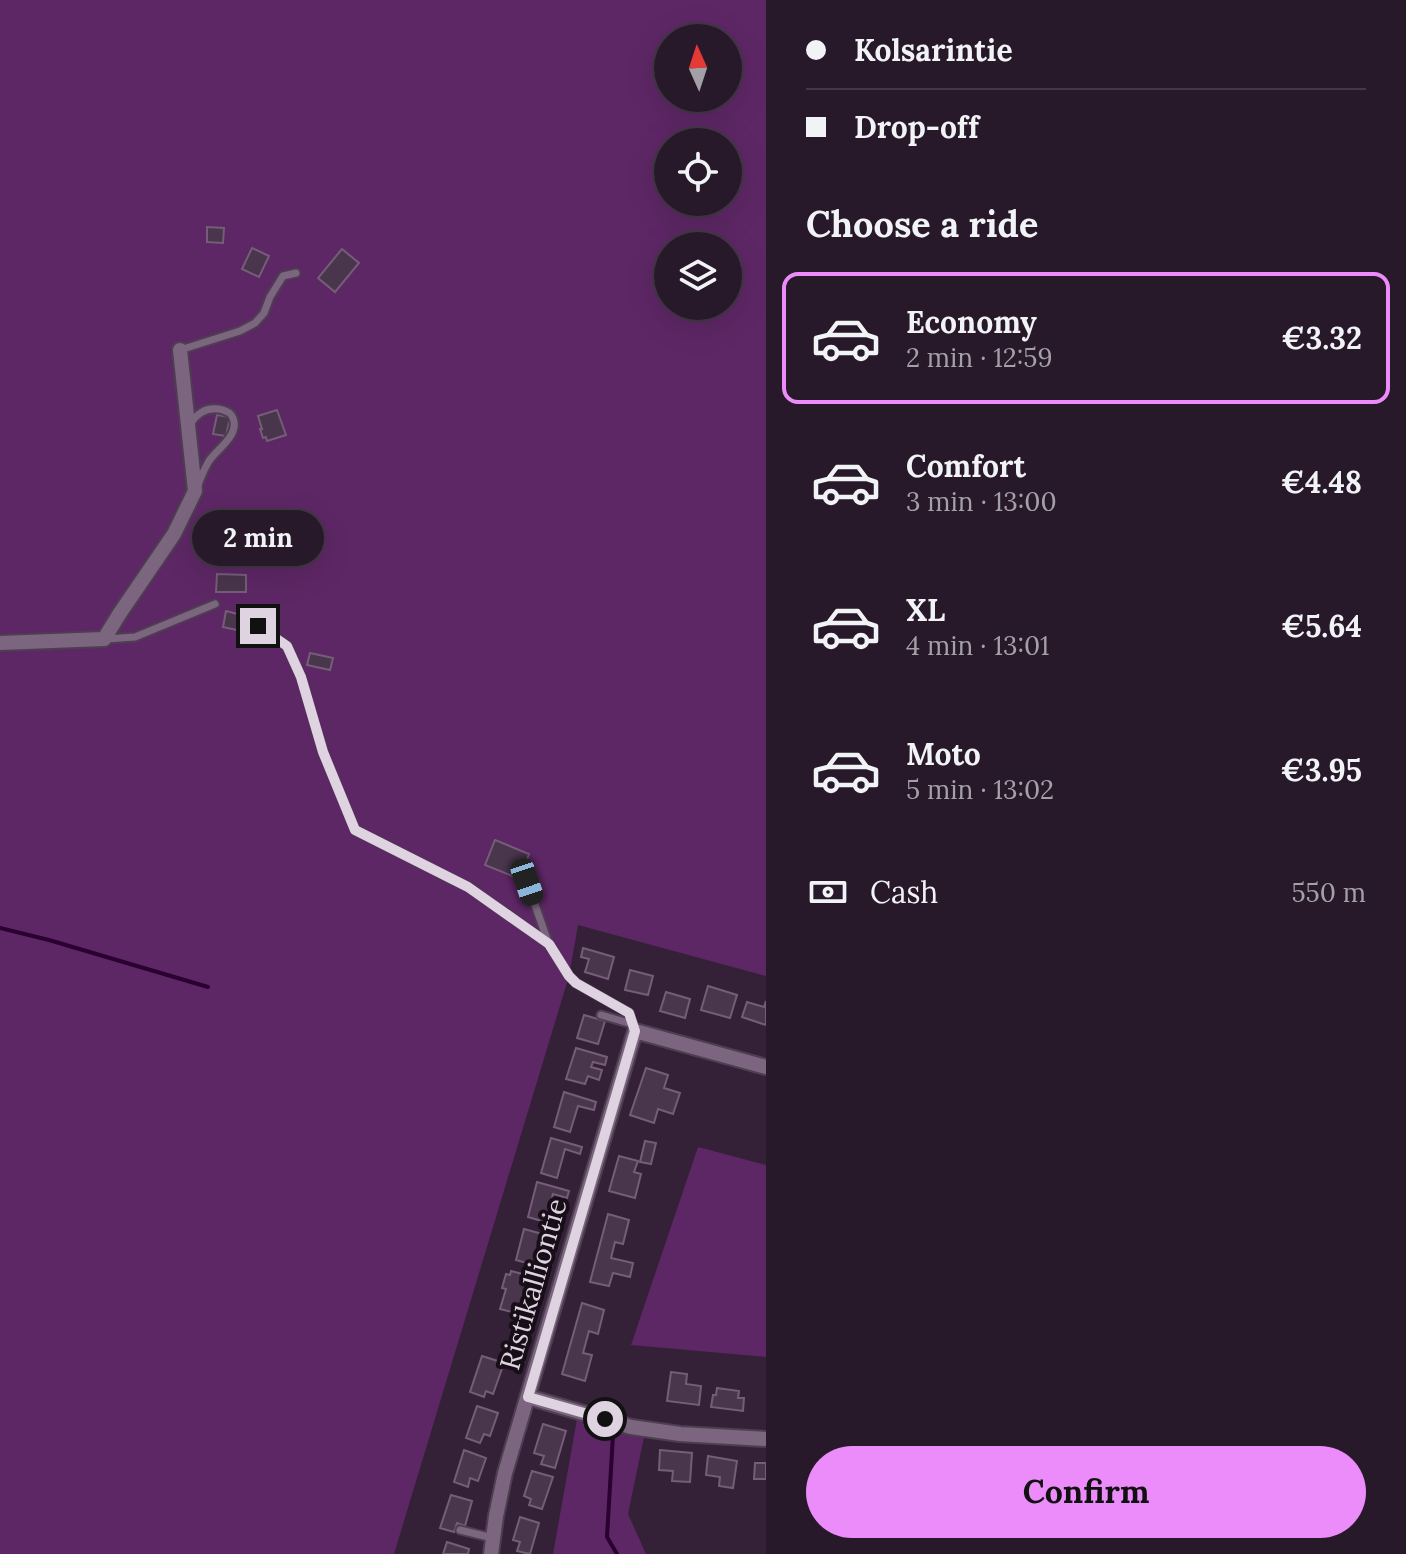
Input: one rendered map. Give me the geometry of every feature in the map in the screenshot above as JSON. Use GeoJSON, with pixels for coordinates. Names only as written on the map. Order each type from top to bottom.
{"type":"FeatureCollection","features":[{"type":"Feature","properties":{"kind":"street"},"geometry":{"type":"LineString","coordinates":[[0,643],[104,639],[174,534],[195,491],[180,350]]}},
{"type":"Feature","properties":{"kind":"street"},"geometry":{"type":"LineString","coordinates":[[633,1027],[766,1067]]}},
{"type":"Feature","properties":{"kind":"street","name":"Ristikalliontie"},"geometry":{"type":"LineString","coordinates":[[491,1554],[505,1473],[633,1027]]}},
{"type":"Feature","properties":{"kind":"street"},"geometry":{"type":"LineString","coordinates":[[528,1397],[631,1427],[680,1434],[766,1439]]}},
{"type":"Feature","properties":{"kind":"lane"},"geometry":{"type":"LineString","coordinates":[[180,350],[240,331],[255,323],[264,313],[283,276],[296,273]]}},
{"type":"Feature","properties":{"kind":"lane"},"geometry":{"type":"LineString","coordinates":[[188,427],[196,416],[208,409],[228,411],[233,416],[232,434],[208,463],[195,491]]}},
{"type":"Feature","properties":{"kind":"lane"},"geometry":{"type":"LineString","coordinates":[[104,639],[135,637],[215,604]]}},
{"type":"Feature","properties":{"kind":"lane"},"geometry":{"type":"LineString","coordinates":[[258,626],[287,646],[301,677],[323,752],[355,830],[468,887],[549,944]]}},
{"type":"Feature","properties":{"kind":"lane"},"geometry":{"type":"LineString","coordinates":[[527,882],[549,944],[569,976],[629,1013],[633,1027]]}},
{"type":"Feature","properties":{"kind":"lane"},"geometry":{"type":"LineString","coordinates":[[601,1015],[633,1027]]}},
{"type":"Feature","properties":{"kind":"lane"},"geometry":{"type":"LineString","coordinates":[[460,1530],[493,1538]]}},
{"type":"Feature","properties":{"kind":"shaded area"},"geometry":{"type":"Polygon","coordinates":[[[0,0],[766,0],[766,976],[578,925],[569,976],[394,1554],[0,1554],[0,0]]]}},
{"type":"Feature","properties":{"kind":"shaded area"},"geometry":{"type":"Polygon","coordinates":[[[698,1147],[766,1165],[766,1357],[631,1345],[698,1147]]]}},
{"type":"Feature","properties":{"kind":"shaded area"},"geometry":{"type":"Polygon","coordinates":[[[577,1419],[644,1437],[628,1514],[646,1554],[553,1554],[577,1419]]]}},
{"type":"Feature","properties":{"kind":"building"},"geometry":{"type":"Polygon","coordinates":[[[207,227],[224,228],[223,243],[207,242],[207,227]]]}},
{"type":"Feature","properties":{"kind":"building"},"geometry":{"type":"Polygon","coordinates":[[[252,248],[269,256],[259,277],[242,269],[252,248]]]}},
{"type":"Feature","properties":{"kind":"building"},"geometry":{"type":"Polygon","coordinates":[[[342,249],[359,263],[335,292],[318,278],[342,249]]]}},
{"type":"Feature","properties":{"kind":"building"},"geometry":{"type":"Polygon","coordinates":[[[277,410],[286,435],[267,441],[266,437],[263,438],[258,416],[277,410]]]}},
{"type":"Feature","properties":{"kind":"building"},"geometry":{"type":"Polygon","coordinates":[[[217,415],[230,417],[226,436],[213,434],[217,415]]]}},
{"type":"Feature","properties":{"kind":"building"},"geometry":{"type":"Polygon","coordinates":[[[217,574],[246,575],[246,592],[216,592],[217,574]]]}},
{"type":"Feature","properties":{"kind":"building"},"geometry":{"type":"Polygon","coordinates":[[[226,611],[245,616],[241,631],[223,627],[226,611]]]}},
{"type":"Feature","properties":{"kind":"building"},"geometry":{"type":"Polygon","coordinates":[[[310,653],[333,658],[330,670],[307,665],[310,653]]]}},
{"type":"Feature","properties":{"kind":"building"},"geometry":{"type":"Polygon","coordinates":[[[495,840],[529,854],[520,879],[485,865],[495,840]]]}},
{"type":"Feature","properties":{"kind":"building"},"geometry":{"type":"Polygon","coordinates":[[[583,948],[614,957],[608,979],[585,972],[589,959],[581,957],[583,948]]]}},
{"type":"Feature","properties":{"kind":"building"},"geometry":{"type":"Polygon","coordinates":[[[630,970],[653,976],[648,995],[625,990],[630,970]]]}},
{"type":"Feature","properties":{"kind":"building"},"geometry":{"type":"Polygon","coordinates":[[[708,986],[737,995],[730,1018],[701,1010],[708,986]]]}},
{"type":"Feature","properties":{"kind":"building"},"geometry":{"type":"Polygon","coordinates":[[[666,992],[690,999],[685,1018],[660,1011],[666,992]]]}},
{"type":"Feature","properties":{"kind":"building"},"geometry":{"type":"Polygon","coordinates":[[[766,1001],[766,1025],[742,1017],[747,1002],[764,1007],[766,1001]]]}},
{"type":"Feature","properties":{"kind":"building"},"geometry":{"type":"Polygon","coordinates":[[[584,1015],[605,1021],[598,1044],[577,1038],[584,1015]]]}},
{"type":"Feature","properties":{"kind":"building"},"geometry":{"type":"Polygon","coordinates":[[[576,1048],[607,1057],[605,1065],[593,1062],[591,1067],[602,1070],[599,1080],[588,1076],[585,1084],[566,1079],[576,1048]]]}},
{"type":"Feature","properties":{"kind":"building"},"geometry":{"type":"Polygon","coordinates":[[[646,1068],[668,1075],[664,1088],[680,1093],[673,1114],[658,1109],[654,1123],[630,1115],[646,1068]]]}},
{"type":"Feature","properties":{"kind":"building"},"geometry":{"type":"Polygon","coordinates":[[[564,1092],[596,1102],[594,1110],[578,1106],[570,1132],[554,1127],[564,1092]]]}},
{"type":"Feature","properties":{"kind":"building"},"geometry":{"type":"Polygon","coordinates":[[[551,1138],[582,1147],[580,1154],[565,1149],[557,1178],[541,1173],[551,1138]]]}},
{"type":"Feature","properties":{"kind":"building"},"geometry":{"type":"Polygon","coordinates":[[[645,1141],[656,1143],[651,1164],[640,1162],[645,1141]]]}},
{"type":"Feature","properties":{"kind":"building"},"geometry":{"type":"Polygon","coordinates":[[[619,1156],[638,1161],[634,1172],[641,1174],[635,1198],[609,1191],[619,1156]]]}},
{"type":"Feature","properties":{"kind":"building"},"geometry":{"type":"Polygon","coordinates":[[[537,1182],[569,1191],[567,1198],[553,1194],[545,1222],[528,1217],[537,1182]]]}},
{"type":"Feature","properties":{"kind":"building"},"geometry":{"type":"Polygon","coordinates":[[[608,1214],[629,1220],[623,1244],[615,1242],[611,1258],[633,1263],[630,1277],[613,1273],[609,1286],[590,1282],[608,1214]]]}},
{"type":"Feature","properties":{"kind":"building"},"geometry":{"type":"Polygon","coordinates":[[[524,1229],[557,1238],[554,1247],[540,1243],[534,1265],[516,1260],[524,1229]]]}},
{"type":"Feature","properties":{"kind":"building"},"geometry":{"type":"Polygon","coordinates":[[[511,1271],[545,1280],[540,1296],[526,1292],[520,1314],[500,1309],[506,1289],[502,1288],[506,1274],[510,1275],[511,1271]]]}},
{"type":"Feature","properties":{"kind":"building"},"geometry":{"type":"Polygon","coordinates":[[[582,1303],[604,1310],[598,1334],[589,1331],[583,1353],[592,1355],[585,1381],[562,1374],[582,1303]]]}},
{"type":"Feature","properties":{"kind":"building"},"geometry":{"type":"Polygon","coordinates":[[[482,1356],[504,1363],[493,1394],[486,1391],[484,1397],[470,1392],[482,1356]]]}},
{"type":"Feature","properties":{"kind":"building"},"geometry":{"type":"Polygon","coordinates":[[[671,1372],[687,1374],[686,1384],[701,1386],[699,1405],[667,1401],[671,1372]]]}},
{"type":"Feature","properties":{"kind":"building"},"geometry":{"type":"Polygon","coordinates":[[[717,1388],[739,1391],[738,1398],[744,1398],[743,1411],[711,1407],[717,1388]]]}},
{"type":"Feature","properties":{"kind":"building"},"geometry":{"type":"Polygon","coordinates":[[[477,1406],[498,1413],[490,1436],[484,1434],[480,1443],[466,1438],[477,1406]]]}},
{"type":"Feature","properties":{"kind":"building"},"geometry":{"type":"Polygon","coordinates":[[[543,1424],[566,1431],[555,1468],[541,1464],[544,1456],[534,1453],[543,1424]]]}},
{"type":"Feature","properties":{"kind":"building"},"geometry":{"type":"Polygon","coordinates":[[[464,1450],[486,1458],[478,1481],[470,1478],[468,1487],[454,1482],[464,1450]]]}},
{"type":"Feature","properties":{"kind":"building"},"geometry":{"type":"Polygon","coordinates":[[[660,1450],[692,1453],[690,1482],[672,1481],[673,1471],[659,1470],[660,1450]]]}},
{"type":"Feature","properties":{"kind":"building"},"geometry":{"type":"Polygon","coordinates":[[[708,1456],[737,1461],[733,1488],[719,1486],[720,1477],[706,1475],[708,1456]]]}},
{"type":"Feature","properties":{"kind":"building"},"geometry":{"type":"Polygon","coordinates":[[[755,1463],[766,1463],[766,1479],[754,1479],[755,1463]]]}},
{"type":"Feature","properties":{"kind":"building"},"geometry":{"type":"Polygon","coordinates":[[[532,1471],[553,1477],[542,1509],[529,1505],[531,1499],[524,1496],[532,1471]]]}},
{"type":"Feature","properties":{"kind":"building"},"geometry":{"type":"Polygon","coordinates":[[[451,1495],[472,1501],[465,1526],[457,1523],[454,1532],[440,1528],[451,1495]]]}},
{"type":"Feature","properties":{"kind":"building"},"geometry":{"type":"Polygon","coordinates":[[[520,1517],[539,1523],[530,1554],[517,1551],[520,1542],[513,1540],[520,1517]]]}},
{"type":"Feature","properties":{"kind":"building"},"geometry":{"type":"Polygon","coordinates":[[[447,1542],[469,1549],[468,1554],[443,1554],[447,1542]]]}},
{"type":"Feature","properties":{"kind":"waterway"},"geometry":{"type":"LineString","coordinates":[[0,928],[208,987]]}},
{"type":"Feature","properties":{"kind":"waterway"},"geometry":{"type":"LineString","coordinates":[[613,1435],[607,1537],[617,1554]]}},
{"type":"Feature","properties":{"kind":"route"},"geometry":{"type":"LineString","coordinates":[[258,626],[287,646],[301,677],[323,752],[355,830],[468,887],[549,944],[576,983],[629,1013],[635,1031],[528,1397],[605,1419]]}}]}
